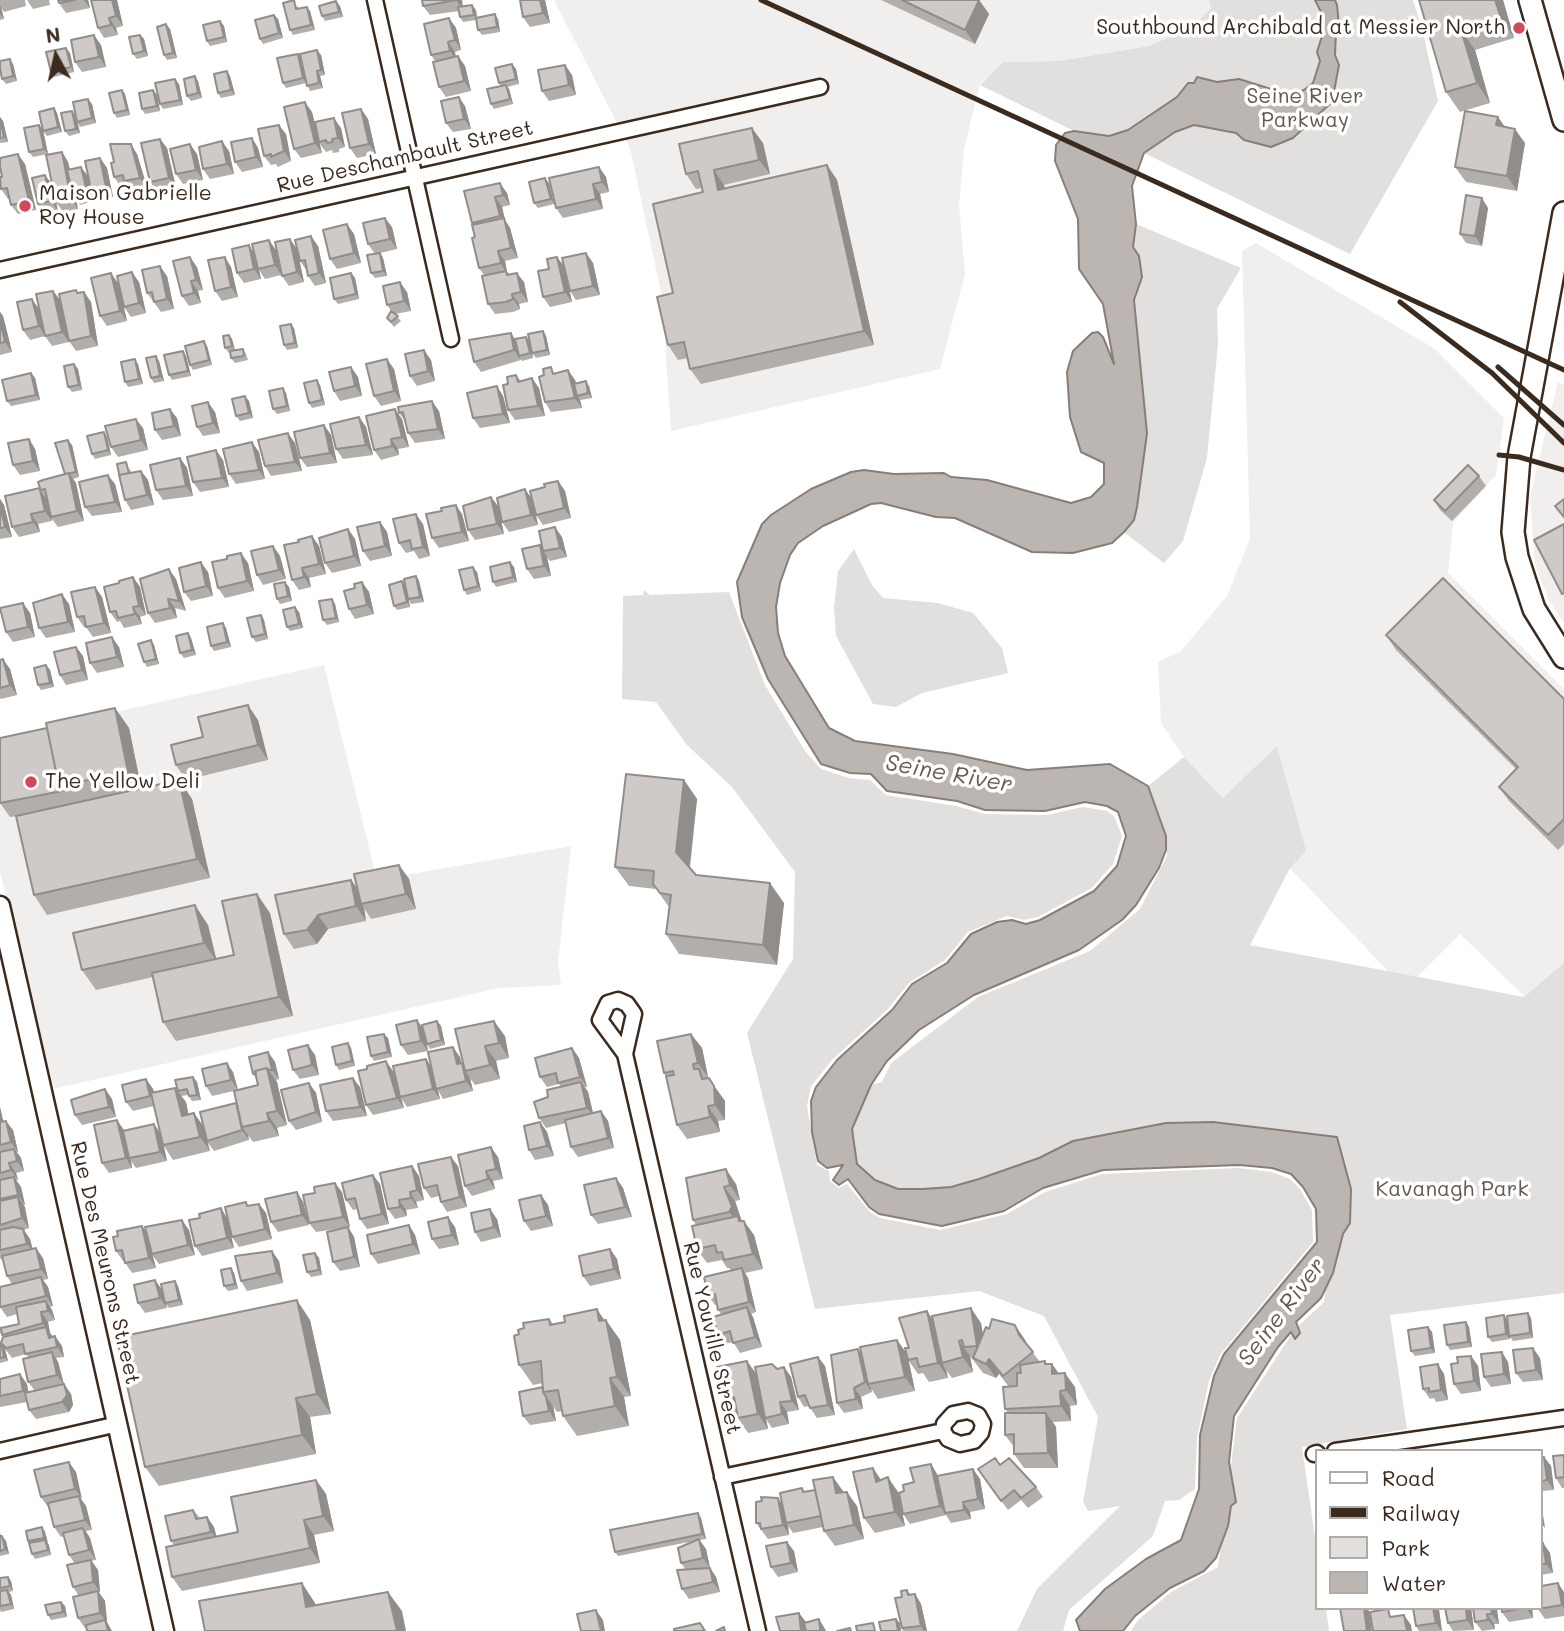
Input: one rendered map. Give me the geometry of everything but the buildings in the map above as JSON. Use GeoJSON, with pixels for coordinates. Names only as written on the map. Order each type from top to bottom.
{"type":"FeatureCollection","features":[{"type":"Feature","properties":{"kind":"main road"},"geometry":{"type":"LineString","coordinates":[[1530,0],[1564,120]]}},
{"type":"Feature","properties":{"kind":"main road"},"geometry":{"type":"LineString","coordinates":[[1564,216],[1519,457],[1513,532],[1517,557],[1534,609],[1564,657]]}},
{"type":"Feature","properties":{"kind":"street"},"geometry":{"type":"LineString","coordinates":[[375,0],[452,339]]}},
{"type":"Feature","properties":{"kind":"street","name":"Rue Deschambault Street"},"geometry":{"type":"LineString","coordinates":[[0,270],[820,87]]}},
{"type":"Feature","properties":{"kind":"street","name":"Rue Des Meurons Street"},"geometry":{"type":"LineString","coordinates":[[0,906],[164,1631]]}},
{"type":"Feature","properties":{"kind":"street","name":"Rue Youville Street"},"geometry":{"type":"LineString","coordinates":[[625,1054],[758,1631]]}},
{"type":"Feature","properties":{"kind":"street"},"geometry":{"type":"LineString","coordinates":[[1349,1449],[1564,1418]]}},
{"type":"Feature","properties":{"kind":"street"},"geometry":{"type":"LineString","coordinates":[[0,1451],[118,1424]]}},
{"type":"Feature","properties":{"kind":"street"},"geometry":{"type":"LineString","coordinates":[[722,1476],[943,1431]]}},
{"type":"Feature","properties":{"kind":"shaded area"},"geometry":{"type":"Polygon","coordinates":[[[554,0],[1209,0],[1211,8],[1194,26],[1149,46],[1059,61],[1003,62],[980,84],[964,149],[959,205],[965,274],[940,369],[671,431],[662,297],[630,148],[554,0]]]}},
{"type":"Feature","properties":{"kind":"shaded area"},"geometry":{"type":"Polygon","coordinates":[[[1256,243],[1435,349],[1504,418],[1496,475],[1453,523],[1448,573],[1564,689],[1564,963],[1525,997],[1460,934],[1405,989],[1184,757],[1161,723],[1158,662],[1181,651],[1227,596],[1250,539],[1242,251],[1256,243]]]}},
{"type":"Feature","properties":{"kind":"shaded area"},"geometry":{"type":"Polygon","coordinates":[[[1558,382],[1564,385],[1564,623],[1549,601],[1535,565],[1530,496],[1558,382]]]}},
{"type":"Feature","properties":{"kind":"shaded area"},"geometry":{"type":"Polygon","coordinates":[[[324,665],[377,880],[571,846],[558,962],[561,985],[499,988],[53,1089],[0,872],[0,738],[324,665]]]}},
{"type":"Feature","properties":{"kind":"green space","name":"Seine River Parkway"},"geometry":{"type":"Polygon","coordinates":[[[1209,0],[1413,0],[1438,101],[1350,254],[1144,153],[1074,131],[980,85],[1003,62],[1059,61],[1149,46],[1194,26],[1211,8],[1209,0]]]}},
{"type":"Feature","properties":{"kind":"green space"},"geometry":{"type":"Polygon","coordinates":[[[1136,224],[1241,268],[1217,309],[1218,344],[1207,458],[1183,541],[1164,563],[1124,532],[1134,520],[1147,433],[1134,300],[1139,286],[1139,257],[1133,247],[1136,224]]]}},
{"type":"Feature","properties":{"kind":"green space"},"geometry":{"type":"Polygon","coordinates":[[[854,549],[872,585],[883,598],[938,603],[973,613],[1002,648],[1008,673],[922,693],[896,707],[873,704],[836,636],[834,608],[838,571],[854,549]]]}},
{"type":"Feature","properties":{"kind":"green space"},"geometry":{"type":"Polygon","coordinates":[[[644,590],[650,595],[729,592],[765,685],[805,751],[821,769],[849,778],[870,780],[886,795],[956,806],[985,814],[1047,815],[1083,807],[1107,811],[1114,816],[1122,836],[1113,864],[1092,888],[1038,917],[1024,920],[1007,916],[968,932],[945,960],[909,983],[887,1010],[833,1059],[811,1086],[807,1106],[817,1165],[829,1171],[830,1181],[839,1188],[847,1184],[870,1212],[880,1218],[940,1230],[1007,1214],[1045,1192],[1102,1174],[1238,1168],[1272,1172],[1290,1179],[1300,1189],[1312,1210],[1313,1242],[1220,1355],[1209,1381],[1197,1438],[1195,1489],[1179,1500],[1165,1501],[1153,1536],[1069,1610],[1063,1631],[1017,1631],[1037,1589],[1120,1506],[1088,1511],[1083,1502],[1098,1417],[1044,1316],[979,1291],[815,1309],[747,1033],[793,959],[795,872],[732,787],[687,745],[656,702],[622,699],[623,596],[643,595],[644,590]]]}},
{"type":"Feature","properties":{"kind":"green space","name":"Kavanagh Park"},"geometry":{"type":"Polygon","coordinates":[[[1277,746],[1306,851],[1290,868],[1250,945],[1524,997],[1564,963],[1564,1293],[1390,1315],[1407,1429],[1302,1447],[1316,1544],[1316,1610],[1326,1610],[1329,1631],[1131,1631],[1138,1620],[1171,1592],[1218,1567],[1237,1418],[1295,1329],[1324,1302],[1342,1159],[1337,1137],[1208,1122],[1166,1123],[1116,1134],[951,1187],[898,1189],[875,1180],[857,1164],[852,1130],[871,1085],[882,1082],[891,1063],[978,997],[1090,951],[1140,909],[1167,856],[1161,819],[1148,786],[1184,757],[1223,798],[1277,746]]]}},
{"type":"Feature","properties":{"kind":"water","name":"Seine River"},"geometry":{"type":"Polygon","coordinates":[[[1315,0],[1335,0],[1337,5],[1339,25],[1336,31],[1335,55],[1339,65],[1332,102],[1293,138],[1271,147],[1244,140],[1236,133],[1194,125],[1175,132],[1144,153],[1132,186],[1136,224],[1133,247],[1139,256],[1142,277],[1134,300],[1147,433],[1134,520],[1124,532],[1112,543],[1073,553],[1032,552],[955,518],[936,517],[881,503],[871,504],[823,526],[798,543],[790,555],[780,583],[776,607],[778,633],[785,656],[829,728],[855,741],[953,754],[1027,770],[1110,764],[1148,786],[1166,836],[1166,850],[1159,868],[1136,905],[1122,920],[1079,950],[974,995],[919,1030],[887,1061],[871,1085],[852,1129],[857,1164],[875,1180],[898,1189],[923,1189],[951,1187],[979,1179],[1039,1158],[1073,1141],[1166,1123],[1213,1122],[1337,1137],[1351,1189],[1350,1223],[1343,1234],[1333,1273],[1321,1298],[1296,1322],[1300,1333],[1295,1339],[1291,1332],[1278,1347],[1234,1416],[1229,1462],[1236,1502],[1231,1506],[1228,1526],[1216,1558],[1204,1571],[1170,1588],[1135,1616],[1123,1631],[1080,1631],[1076,1620],[1105,1589],[1146,1559],[1181,1540],[1199,1489],[1200,1435],[1214,1376],[1224,1354],[1317,1242],[1316,1209],[1303,1187],[1291,1174],[1272,1168],[1239,1165],[1103,1170],[1043,1188],[1004,1211],[942,1226],[879,1214],[869,1207],[848,1179],[839,1185],[833,1180],[843,1165],[827,1168],[818,1161],[812,1132],[811,1101],[816,1087],[837,1060],[892,1010],[912,984],[947,963],[971,934],[997,922],[1012,920],[1026,924],[1040,920],[1094,891],[1117,866],[1126,836],[1118,812],[1107,806],[1085,802],[1045,811],[985,810],[957,801],[887,791],[871,774],[850,773],[821,764],[768,679],[742,617],[737,582],[762,524],[771,515],[811,489],[851,472],[864,470],[894,474],[944,473],[951,477],[987,480],[1071,503],[1091,497],[1104,484],[1104,463],[1081,452],[1070,417],[1067,372],[1073,351],[1092,333],[1098,332],[1103,337],[1114,364],[1103,304],[1079,269],[1078,219],[1055,161],[1056,145],[1065,133],[1074,131],[1109,136],[1128,130],[1177,97],[1188,83],[1194,83],[1197,77],[1217,82],[1239,79],[1290,95],[1304,90],[1313,83],[1320,61],[1317,52],[1322,36],[1322,14],[1315,0]]]}},
{"type":"Feature","properties":{"kind":"railway"},"geometry":{"type":"LineString","coordinates":[[761,0],[1564,370]]}},
{"type":"Feature","properties":{"kind":"railway"},"geometry":{"type":"LineString","coordinates":[[1400,302],[1492,373],[1564,443]]}},
{"type":"Feature","properties":{"kind":"railway"},"geometry":{"type":"LineString","coordinates":[[1498,367],[1564,425]]}},
{"type":"Feature","properties":{"kind":"railway"},"geometry":{"type":"LineString","coordinates":[[1499,455],[1519,457],[1564,470]]}},
{"type":"Feature","properties":{"kind":"place","name":"Southbound Archibald at Messier North"},"geometry":{"type":"Point","coordinates":[1519,28]}},
{"type":"Feature","properties":{"kind":"place","name":"Maison Gabrielle Roy House"},"geometry":{"type":"Point","coordinates":[25,206]}},
{"type":"Feature","properties":{"kind":"place","name":"The Yellow Deli"},"geometry":{"type":"Point","coordinates":[31,782]}}]}
